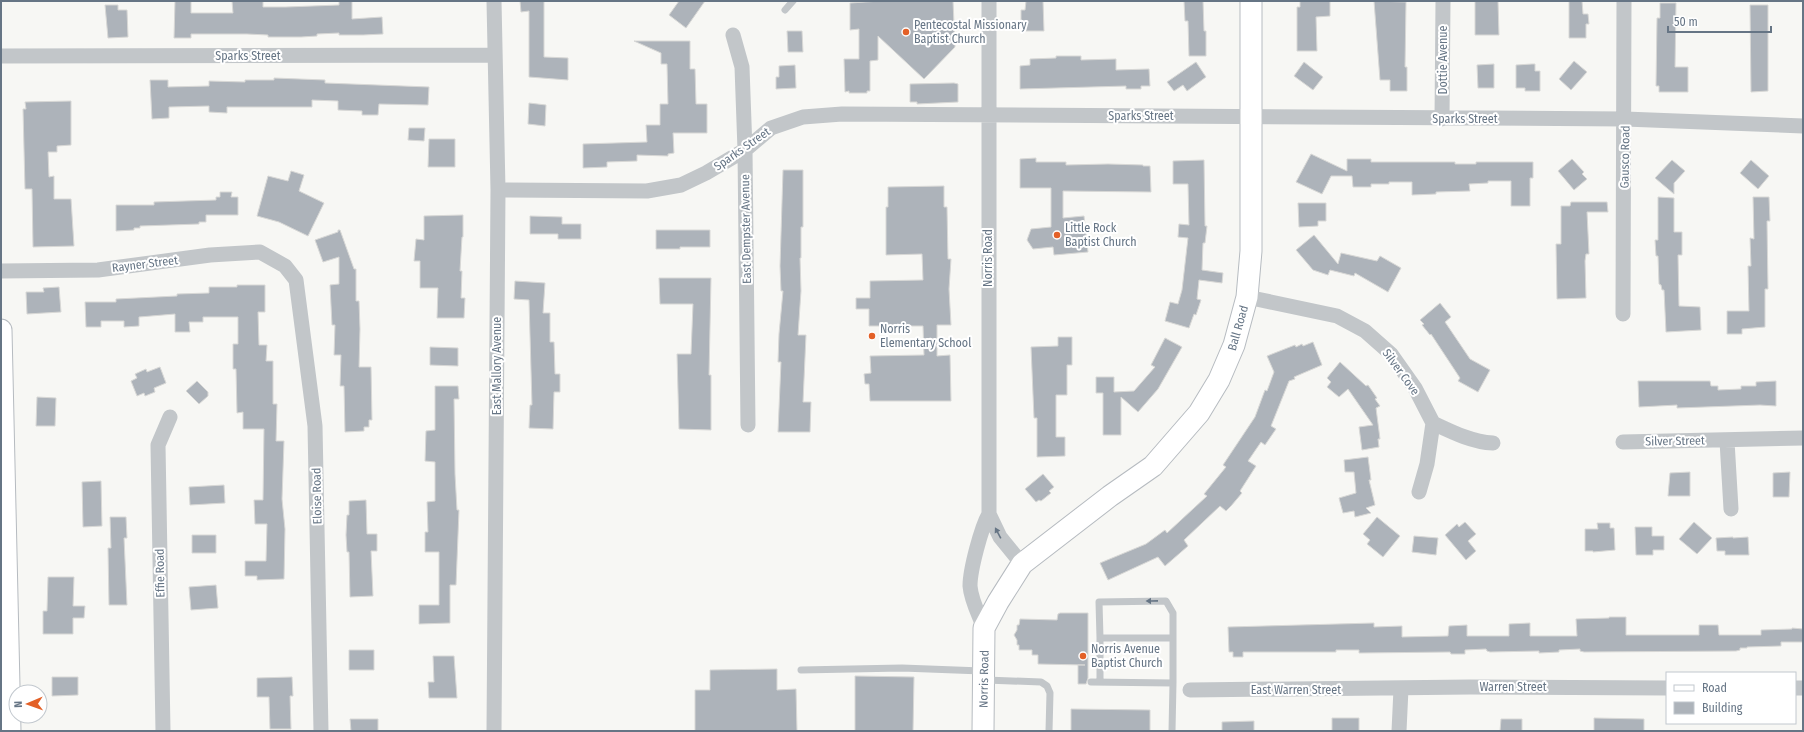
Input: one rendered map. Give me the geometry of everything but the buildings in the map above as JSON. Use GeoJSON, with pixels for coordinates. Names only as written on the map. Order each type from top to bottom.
{"type":"FeatureCollection","features":[{"type":"Feature","properties":{"kind":"main road","name":"Ball Road"},"geometry":{"type":"LineString","coordinates":[[1022,564],[1110,496],[1153,466],[1199,413],[1219,380],[1234,345],[1247,297],[1251,251],[1251,1]]}},
{"type":"Feature","properties":{"kind":"main road"},"geometry":{"type":"LineString","coordinates":[[1,330],[10,731]]}},
{"type":"Feature","properties":{"kind":"main road","name":"Norris Road"},"geometry":{"type":"LineString","coordinates":[[983,731],[984,628],[998,602],[1022,564]]}},
{"type":"Feature","properties":{"kind":"street","name":"East Mallory Avenue"},"geometry":{"type":"LineString","coordinates":[[494,1],[498,190],[494,731]]}},
{"type":"Feature","properties":{"kind":"street","name":"Norris Road"},"geometry":{"type":"LineString","coordinates":[[984,628],[972,598],[970,586],[982,529],[989,514],[989,1]]}},
{"type":"Feature","properties":{"kind":"street","name":"Dottie Avenue"},"geometry":{"type":"LineString","coordinates":[[1442,119],[1443,1]]}},
{"type":"Feature","properties":{"kind":"street","name":"Gausco Road"},"geometry":{"type":"LineString","coordinates":[[1623,314],[1625,119],[1624,1]]}},
{"type":"Feature","properties":{"kind":"street","name":"East Dempster Avenue"},"geometry":{"type":"LineString","coordinates":[[733,35],[742,67],[745,150],[748,425]]}},
{"type":"Feature","properties":{"kind":"street","name":"Sparks Street"},"geometry":{"type":"LineString","coordinates":[[1,56],[494,55]]}},
{"type":"Feature","properties":{"kind":"street","name":"Sparks Street"},"geometry":{"type":"LineString","coordinates":[[498,190],[647,191],[680,185],[706,173],[745,150],[771,128],[803,117],[842,114],[1625,119],[1803,126]]}},
{"type":"Feature","properties":{"kind":"street","name":"Rayner Street"},"geometry":{"type":"LineString","coordinates":[[1,271],[98,270],[210,256],[260,252],[285,266]]}},
{"type":"Feature","properties":{"kind":"street","name":"Eloise Road"},"geometry":{"type":"LineString","coordinates":[[285,266],[296,280],[315,426],[321,731]]}},
{"type":"Feature","properties":{"kind":"street","name":"Silver Cove"},"geometry":{"type":"LineString","coordinates":[[1247,297],[1337,316],[1365,331],[1391,354],[1415,388],[1433,423]]}},
{"type":"Feature","properties":{"kind":"street","name":"Effie Road"},"geometry":{"type":"LineString","coordinates":[[163,731],[158,446],[170,416]]}},
{"type":"Feature","properties":{"kind":"street"},"geometry":{"type":"LineString","coordinates":[[1419,492],[1427,464],[1433,423],[1461,436],[1493,443]]}},
{"type":"Feature","properties":{"kind":"street","name":"Silver Street"},"geometry":{"type":"LineString","coordinates":[[1623,442],[1727,441],[1803,438]]}},
{"type":"Feature","properties":{"kind":"street"},"geometry":{"type":"LineString","coordinates":[[1727,441],[1731,508]]}},
{"type":"Feature","properties":{"kind":"street","name":"Norris Road"},"geometry":{"type":"LineString","coordinates":[[989,514],[1000,536],[1022,564]]}},
{"type":"Feature","properties":{"kind":"street","name":"Warren Street"},"geometry":{"type":"LineString","coordinates":[[1401,689],[1470,687],[1666,688]]}},
{"type":"Feature","properties":{"kind":"street"},"geometry":{"type":"LineString","coordinates":[[1399,731],[1401,689]]}},
{"type":"Feature","properties":{"kind":"street","name":"East Warren Street"},"geometry":{"type":"LineString","coordinates":[[1190,690],[1401,689]]}},
{"type":"Feature","properties":{"kind":"lane"},"geometry":{"type":"LineString","coordinates":[[785,10],[793,1]]}},
{"type":"Feature","properties":{"kind":"lane"},"geometry":{"type":"LineString","coordinates":[[1100,682],[1099,602],[1166,601],[1172,613],[1172,731]]}},
{"type":"Feature","properties":{"kind":"lane"},"geometry":{"type":"LineString","coordinates":[[1100,638],[1173,638]]}},
{"type":"Feature","properties":{"kind":"lane"},"geometry":{"type":"LineString","coordinates":[[801,670],[902,668],[1041,682],[1047,686],[1050,693],[1049,731]]}},
{"type":"Feature","properties":{"kind":"lane"},"geometry":{"type":"LineString","coordinates":[[1091,682],[1173,683]]}},
{"type":"Feature","properties":{"kind":"place","name":"Pentecostal Missionary Baptist Church"},"geometry":{"type":"Point","coordinates":[906,32]}},
{"type":"Feature","properties":{"kind":"place","name":"Little Rock Baptist Church"},"geometry":{"type":"Point","coordinates":[1057,235]}},
{"type":"Feature","properties":{"kind":"place","name":"Norris Elementary School"},"geometry":{"type":"Point","coordinates":[872,336]}},
{"type":"Feature","properties":{"kind":"place","name":"Norris Avenue Baptist Church"},"geometry":{"type":"Point","coordinates":[1083,656]}}]}
